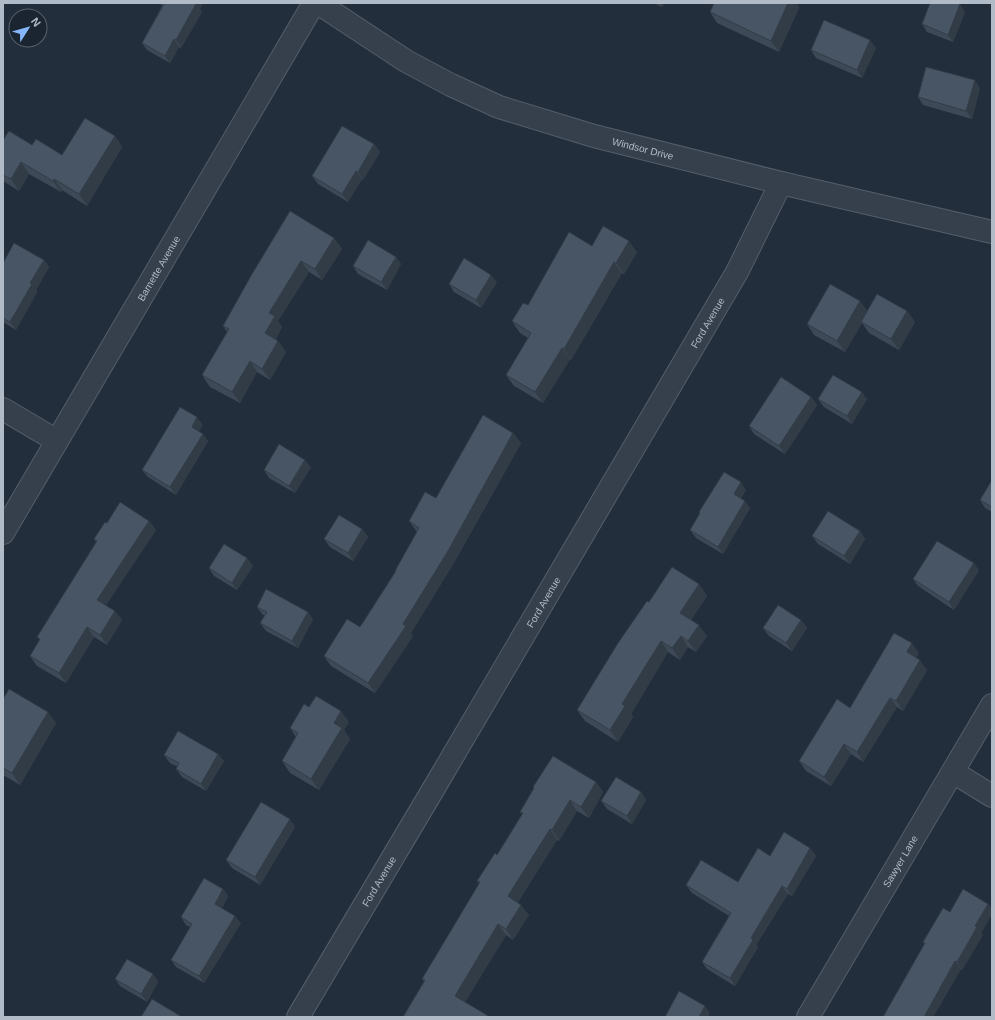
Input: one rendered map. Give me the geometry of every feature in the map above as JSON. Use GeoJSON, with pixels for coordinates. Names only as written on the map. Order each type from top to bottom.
{"type":"FeatureCollection","features":[{"type":"Feature","properties":{"kind":"street","name":"Barnette Avenue"},"geometry":{"type":"LineString","coordinates":[[3,533],[314,3]]}},
{"type":"Feature","properties":{"kind":"street","name":"Windsor Drive"},"geometry":{"type":"LineString","coordinates":[[318,3],[406,61],[451,85],[499,107],[594,136],[781,183],[992,232]]}},
{"type":"Feature","properties":{"kind":"street","name":"Ford Avenue"},"geometry":{"type":"LineString","coordinates":[[298,1017],[737,272],[781,183]]}},
{"type":"Feature","properties":{"kind":"street"},"geometry":{"type":"LineString","coordinates":[[3,410],[57,441]]}},
{"type":"Feature","properties":{"kind":"street","name":"Sawyer Lane"},"geometry":{"type":"LineString","coordinates":[[808,1017],[992,705]]}},
{"type":"Feature","properties":{"kind":"street"},"geometry":{"type":"LineString","coordinates":[[953,772],[992,796]]}},
{"type":"Feature","properties":{"kind":"building"},"geometry":{"type":"Polygon","coordinates":[[[161,3],[196,4],[176,40],[174,39],[165,56],[142,43],[164,4],[161,3]]]}},
{"type":"Feature","properties":{"kind":"building"},"geometry":{"type":"Polygon","coordinates":[[[714,3],[788,3],[771,41],[710,12],[714,3]]]}},
{"type":"Feature","properties":{"kind":"building"},"geometry":{"type":"Polygon","coordinates":[[[930,3],[960,4],[948,35],[922,24],[930,3]]]}},
{"type":"Feature","properties":{"kind":"building"},"geometry":{"type":"Polygon","coordinates":[[[824,20],[870,40],[857,70],[811,50],[824,20]]]}},
{"type":"Feature","properties":{"kind":"building"},"geometry":{"type":"Polygon","coordinates":[[[926,67],[975,80],[966,111],[918,97],[926,67]]]}},
{"type":"Feature","properties":{"kind":"building"},"geometry":{"type":"Polygon","coordinates":[[[85,118],[115,136],[79,194],[21,162],[11,179],[3,175],[3,140],[9,131],[32,145],[36,139],[62,155],[85,118]]]}},
{"type":"Feature","properties":{"kind":"building"},"geometry":{"type":"Polygon","coordinates":[[[342,126],[374,144],[358,172],[356,171],[342,194],[312,176],[342,126]]]}},
{"type":"Feature","properties":{"kind":"building"},"geometry":{"type":"Polygon","coordinates":[[[290,211],[334,238],[315,269],[301,261],[269,313],[275,316],[265,333],[278,341],[262,369],[250,361],[232,392],[202,375],[229,329],[223,326],[290,211]]]}},
{"type":"Feature","properties":{"kind":"building"},"geometry":{"type":"Polygon","coordinates":[[[603,226],[629,241],[616,263],[614,262],[564,349],[562,348],[535,392],[506,375],[531,333],[512,321],[523,303],[528,305],[569,232],[592,246],[603,226]]]}},
{"type":"Feature","properties":{"kind":"building"},"geometry":{"type":"Polygon","coordinates":[[[368,240],[396,257],[381,282],[353,266],[368,240]]]}},
{"type":"Feature","properties":{"kind":"building"},"geometry":{"type":"Polygon","coordinates":[[[14,243],[44,260],[30,283],[32,284],[10,322],[3,318],[3,263],[14,243]]]}},
{"type":"Feature","properties":{"kind":"building"},"geometry":{"type":"Polygon","coordinates":[[[464,258],[491,275],[476,300],[449,284],[464,258]]]}},
{"type":"Feature","properties":{"kind":"building"},"geometry":{"type":"Polygon","coordinates":[[[830,284],[860,301],[837,341],[807,324],[830,284]]]}},
{"type":"Feature","properties":{"kind":"building"},"geometry":{"type":"Polygon","coordinates":[[[877,294],[907,311],[891,339],[861,322],[877,294]]]}},
{"type":"Feature","properties":{"kind":"building"},"geometry":{"type":"Polygon","coordinates":[[[833,375],[862,392],[847,416],[818,399],[833,375]]]}},
{"type":"Feature","properties":{"kind":"building"},"geometry":{"type":"Polygon","coordinates":[[[781,377],[811,397],[779,446],[749,426],[781,377]]]}},
{"type":"Feature","properties":{"kind":"building"},"geometry":{"type":"Polygon","coordinates":[[[180,407],[197,417],[192,427],[203,434],[170,487],[142,470],[180,407]]]}},
{"type":"Feature","properties":{"kind":"building"},"geometry":{"type":"Polygon","coordinates":[[[483,415],[513,433],[448,551],[403,624],[406,626],[368,683],[324,656],[347,619],[360,627],[396,571],[419,528],[409,521],[425,492],[436,498],[483,415]]]}},
{"type":"Feature","properties":{"kind":"building"},"geometry":{"type":"Polygon","coordinates":[[[279,444],[305,460],[289,486],[264,470],[279,444]]]}},
{"type":"Feature","properties":{"kind":"building"},"geometry":{"type":"Polygon","coordinates":[[[724,472],[741,482],[734,494],[745,501],[718,547],[690,530],[700,513],[699,512],[724,472]]]}},
{"type":"Feature","properties":{"kind":"building"},"geometry":{"type":"Polygon","coordinates":[[[992,480],[992,507],[980,500],[992,480]]]}},
{"type":"Feature","properties":{"kind":"building"},"geometry":{"type":"Polygon","coordinates":[[[120,502],[149,521],[97,600],[115,611],[100,635],[87,627],[59,673],[30,656],[40,639],[37,637],[97,541],[94,539],[105,522],[107,523],[120,502]]]}},
{"type":"Feature","properties":{"kind":"building"},"geometry":{"type":"Polygon","coordinates":[[[828,511],[860,531],[844,556],[812,536],[828,511]]]}},
{"type":"Feature","properties":{"kind":"building"},"geometry":{"type":"Polygon","coordinates":[[[339,515],[362,529],[348,553],[324,539],[339,515]]]}},
{"type":"Feature","properties":{"kind":"building"},"geometry":{"type":"Polygon","coordinates":[[[937,541],[974,563],[949,602],[913,579],[937,541]]]}},
{"type":"Feature","properties":{"kind":"building"},"geometry":{"type":"Polygon","coordinates":[[[224,544],[247,558],[232,583],[209,568],[224,544]]]}},
{"type":"Feature","properties":{"kind":"building"},"geometry":{"type":"Polygon","coordinates":[[[672,567],[699,584],[680,613],[699,625],[688,641],[681,636],[672,648],[661,641],[622,704],[625,706],[610,730],[577,710],[618,643],[647,601],[649,602],[672,567]]]}},
{"type":"Feature","properties":{"kind":"building"},"geometry":{"type":"Polygon","coordinates":[[[266,589],[308,612],[292,641],[260,623],[267,612],[257,607],[266,589]]]}},
{"type":"Feature","properties":{"kind":"building"},"geometry":{"type":"Polygon","coordinates":[[[778,605],[801,620],[786,643],[763,628],[778,605]]]}},
{"type":"Feature","properties":{"kind":"building"},"geometry":{"type":"Polygon","coordinates":[[[894,633],[912,643],[907,652],[920,660],[896,701],[890,698],[857,752],[844,744],[824,777],[799,761],[837,699],[850,708],[894,633]]]}},
{"type":"Feature","properties":{"kind":"building"},"geometry":{"type":"Polygon","coordinates":[[[9,689],[48,712],[12,773],[3,768],[3,699],[9,689]]]}},
{"type":"Feature","properties":{"kind":"building"},"geometry":{"type":"Polygon","coordinates":[[[316,696],[341,711],[334,723],[342,728],[311,779],[282,761],[298,733],[290,728],[304,704],[309,707],[316,696]]]}},
{"type":"Feature","properties":{"kind":"building"},"geometry":{"type":"Polygon","coordinates":[[[178,731],[218,754],[201,784],[176,769],[179,763],[164,755],[178,731]]]}},
{"type":"Feature","properties":{"kind":"building"},"geometry":{"type":"Polygon","coordinates":[[[553,756],[596,782],[581,807],[570,800],[552,830],[550,829],[508,896],[521,905],[506,929],[498,924],[455,996],[490,1017],[403,1017],[425,980],[422,979],[480,882],[477,881],[495,853],[497,855],[523,813],[520,812],[534,788],[533,787],[553,756]]]}},
{"type":"Feature","properties":{"kind":"building"},"geometry":{"type":"Polygon","coordinates":[[[616,777],[641,792],[627,816],[601,801],[616,777]]]}},
{"type":"Feature","properties":{"kind":"building"},"geometry":{"type":"Polygon","coordinates":[[[261,802],[290,819],[255,877],[226,860],[261,802]]]}},
{"type":"Feature","properties":{"kind":"building"},"geometry":{"type":"Polygon","coordinates":[[[784,832],[810,848],[787,889],[782,886],[751,938],[753,940],[730,978],[702,962],[731,913],[686,885],[701,860],[738,882],[758,848],[770,856],[784,832]]]}},
{"type":"Feature","properties":{"kind":"building"},"geometry":{"type":"Polygon","coordinates":[[[204,878],[223,889],[215,904],[235,916],[199,976],[171,960],[192,924],[181,917],[204,878]]]}},
{"type":"Feature","properties":{"kind":"building"},"geometry":{"type":"Polygon","coordinates":[[[963,889],[988,904],[975,926],[977,927],[957,962],[955,961],[924,1017],[883,1017],[943,908],[950,912],[963,889]]]}},
{"type":"Feature","properties":{"kind":"building"},"geometry":{"type":"Polygon","coordinates":[[[127,959],[153,974],[141,994],[115,979],[127,959]]]}},
{"type":"Feature","properties":{"kind":"building"},"geometry":{"type":"Polygon","coordinates":[[[679,991],[705,1006],[699,1017],[665,1017],[679,991]]]}},
{"type":"Feature","properties":{"kind":"building"},"geometry":{"type":"Polygon","coordinates":[[[152,999],[182,1017],[141,1017],[152,999]]]}}]}
